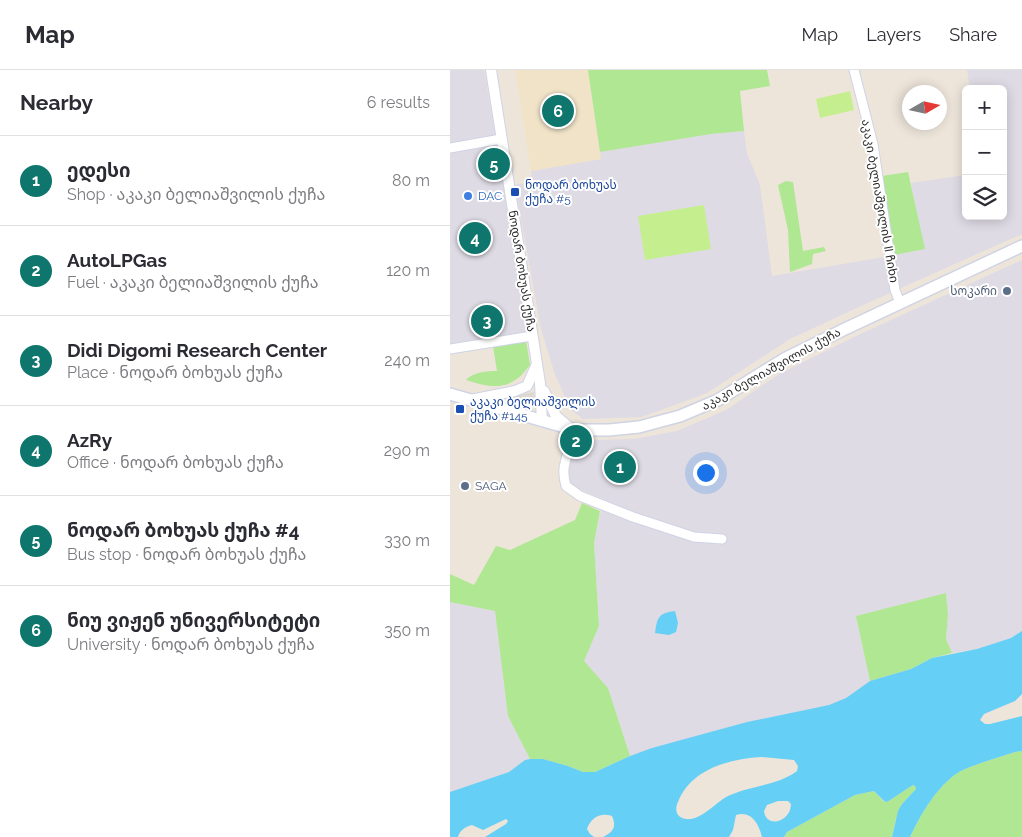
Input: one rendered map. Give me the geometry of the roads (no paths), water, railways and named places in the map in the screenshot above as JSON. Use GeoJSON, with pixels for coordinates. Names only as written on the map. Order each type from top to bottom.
{"type":"FeatureCollection","features":[{"type":"Feature","properties":{"kind":"main road","name":"აკაკი ბელიაშვილის ქუჩა"},"geometry":{"type":"LineString","coordinates":[[450,394],[575,430],[625,430],[680,416],[718,400],[786,358],[1022,246]]}},
{"type":"Feature","properties":{"kind":"street","name":"ნოდარ ბოხუას ქუჩა"},"geometry":{"type":"LineString","coordinates":[[491,70],[540,383]]}},
{"type":"Feature","properties":{"kind":"street","name":"აკაკი ბელიაშვილის II ჩიხი"},"geometry":{"type":"LineString","coordinates":[[854,70],[873,144],[895,290],[900,303]]}},
{"type":"Feature","properties":{"kind":"street"},"geometry":{"type":"LineString","coordinates":[[450,148],[501,139]]}},
{"type":"Feature","properties":{"kind":"street"},"geometry":{"type":"LineString","coordinates":[[450,349],[532,336]]}},
{"type":"Feature","properties":{"kind":"street"},"geometry":{"type":"LineString","coordinates":[[470,400],[514,391],[527,386],[536,366]]}},
{"type":"Feature","properties":{"kind":"street"},"geometry":{"type":"LineString","coordinates":[[540,383],[556,416],[570,428],[573,438],[564,464],[566,486],[580,496],[634,518],[694,537],[722,539]]}},
{"type":"Feature","properties":{"kind":"street"},"geometry":{"type":"LineString","coordinates":[[540,383],[542,421]]}},
{"type":"Feature","properties":{"kind":"water"},"geometry":{"type":"Polygon","coordinates":[[[675,611],[678,623],[676,632],[669,635],[655,633],[660,617],[665,613],[675,611]]]}},
{"type":"Feature","properties":{"kind":"water"},"geometry":{"type":"Polygon","coordinates":[[[1022,631],[1022,694],[1015,701],[984,714],[980,720],[985,724],[990,724],[1022,716],[1022,751],[971,767],[951,778],[930,801],[910,837],[892,837],[898,811],[916,789],[913,785],[887,802],[874,791],[855,795],[787,832],[784,837],[762,837],[754,819],[746,814],[741,814],[736,815],[733,830],[729,837],[603,837],[612,831],[614,826],[612,816],[600,815],[591,821],[587,829],[594,837],[485,837],[506,824],[508,821],[506,819],[483,830],[472,825],[461,831],[458,837],[450,837],[450,792],[509,772],[525,760],[543,759],[583,772],[595,772],[652,748],[747,722],[829,705],[846,698],[870,681],[911,669],[932,658],[977,649],[1011,638],[1022,631]],[[761,757],[724,763],[712,768],[692,781],[677,805],[676,811],[679,816],[685,819],[697,817],[704,814],[726,797],[781,780],[797,771],[798,766],[794,760],[761,757]],[[778,801],[767,805],[764,811],[769,820],[778,821],[783,819],[790,810],[791,804],[788,801],[778,801]]]}},
{"type":"Feature","properties":{"kind":"place","name":"ნიუ ვიჟენ უნივერსიტეტი"},"geometry":{"type":"Point","coordinates":[558,111]}},
{"type":"Feature","properties":{"kind":"place","name":"ნოდარ ბოხუას ქუჩა #4"},"geometry":{"type":"Point","coordinates":[494,164]}},
{"type":"Feature","properties":{"kind":"place","name":"ნოდარ ბოხუას ქუჩა #5"},"geometry":{"type":"Point","coordinates":[515,192]}},
{"type":"Feature","properties":{"kind":"place","name":"DAC"},"geometry":{"type":"Point","coordinates":[468,196]}},
{"type":"Feature","properties":{"kind":"place","name":"AzRy"},"geometry":{"type":"Point","coordinates":[475,238]}},
{"type":"Feature","properties":{"kind":"place","name":"სოკარი"},"geometry":{"type":"Point","coordinates":[1007,291]}},
{"type":"Feature","properties":{"kind":"place","name":"Didi Digomi Research Center"},"geometry":{"type":"Point","coordinates":[487,321]}},
{"type":"Feature","properties":{"kind":"place","name":"აკაკი ბელიაშვილის ქუჩა #145"},"geometry":{"type":"Point","coordinates":[460,409]}},
{"type":"Feature","properties":{"kind":"place","name":"AutoLPGas"},"geometry":{"type":"Point","coordinates":[576,441]}},
{"type":"Feature","properties":{"kind":"place","name":"ედესი"},"geometry":{"type":"Point","coordinates":[620,467]}},
{"type":"Feature","properties":{"kind":"place","name":"SAGA"},"geometry":{"type":"Point","coordinates":[465,486]}}]}
